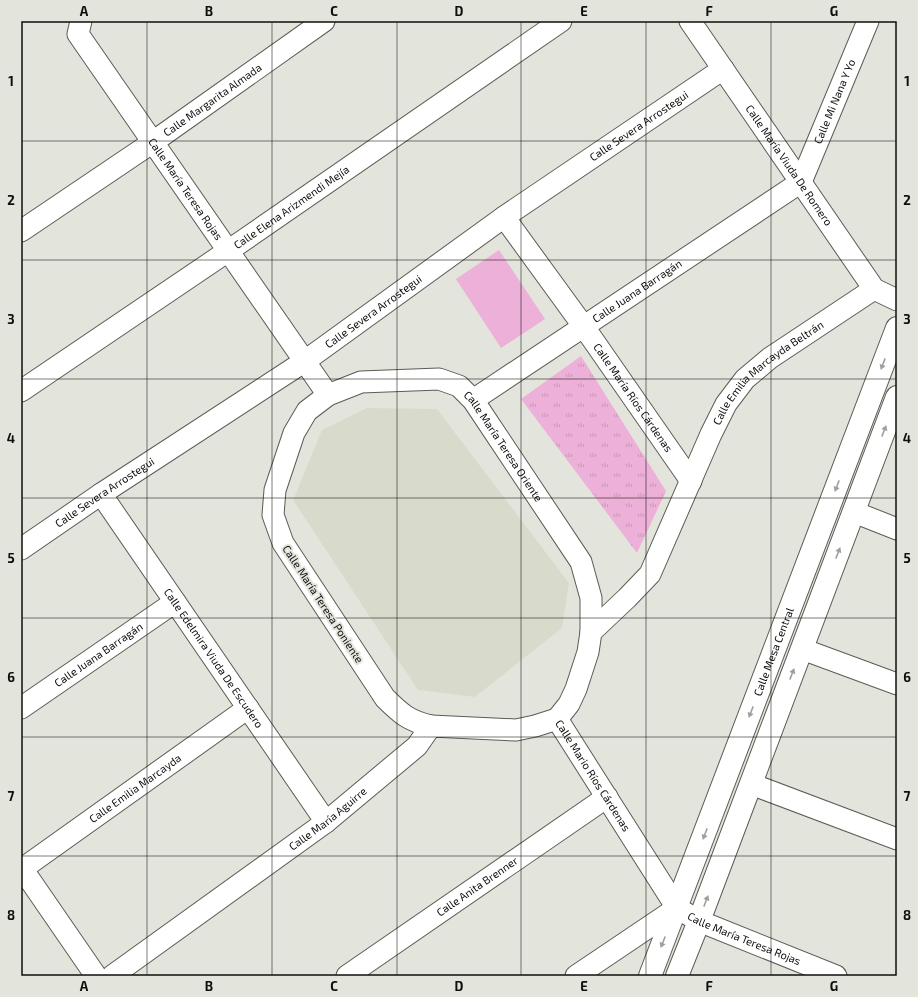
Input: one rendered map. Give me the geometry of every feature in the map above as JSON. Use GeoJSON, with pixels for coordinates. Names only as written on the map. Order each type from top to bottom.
{"type":"FeatureCollection","features":[{"type":"Feature","properties":{"kind":"main road","name":"Calle Mesa Central"},"geometry":{"type":"LineString","coordinates":[[650,976],[897,328]]}},
{"type":"Feature","properties":{"kind":"main road"},"geometry":{"type":"LineString","coordinates":[[676,976],[699,921],[897,397]]}},
{"type":"Feature","properties":{"kind":"street"},"geometry":{"type":"LineString","coordinates":[[79,27],[97,21]]}},
{"type":"Feature","properties":{"kind":"street","name":"Calle Margarita Almada"},"geometry":{"type":"LineString","coordinates":[[21,231],[153,142],[324,21]]}},
{"type":"Feature","properties":{"kind":"street","name":"Calle Elena Arizmendi Mejía"},"geometry":{"type":"LineString","coordinates":[[21,391],[228,251],[561,21]]}},
{"type":"Feature","properties":{"kind":"street","name":"Calle Mi Nana Y Yo"},"geometry":{"type":"LineString","coordinates":[[801,182],[868,21]]}},
{"type":"Feature","properties":{"kind":"street","name":"Calle María Viuda De Romero"},"geometry":{"type":"LineString","coordinates":[[699,24],[723,69],[874,289]]}},
{"type":"Feature","properties":{"kind":"street","name":"Calle María Teresa Rojas"},"geometry":{"type":"LineString","coordinates":[[79,27],[153,142],[328,395]]}},
{"type":"Feature","properties":{"kind":"street","name":"Calle Severa Arrostegui"},"geometry":{"type":"LineString","coordinates":[[21,549],[101,494],[305,361],[504,217],[723,69]]}},
{"type":"Feature","properties":{"kind":"street","name":"Calle Juana Barragán"},"geometry":{"type":"LineString","coordinates":[[473,400],[801,182]]}},
{"type":"Feature","properties":{"kind":"street","name":"Calle María Ríos Cárdenas"},"geometry":{"type":"LineString","coordinates":[[504,217],[584,327],[691,480]]}},
{"type":"Feature","properties":{"kind":"street"},"geometry":{"type":"LineString","coordinates":[[874,289],[897,300]]}},
{"type":"Feature","properties":{"kind":"street","name":"Calle Emilia Marcayda Beltrán"},"geometry":{"type":"LineString","coordinates":[[691,480],[726,404],[745,379],[770,358],[874,289]]}},
{"type":"Feature","properties":{"kind":"street","name":"Calle María Teresa Oriente"},"geometry":{"type":"LineString","coordinates":[[328,395],[361,382],[438,379],[459,386],[473,400],[581,562],[592,598],[590,632]]}},
{"type":"Feature","properties":{"kind":"street","name":"Calle María Teresa Poniente"},"geometry":{"type":"LineString","coordinates":[[328,395],[307,411],[294,433],[275,490],[273,515],[283,543],[385,698],[402,715],[418,723],[432,726]]}},
{"type":"Feature","properties":{"kind":"street"},"geometry":{"type":"LineString","coordinates":[[590,632],[627,598],[650,574],[691,480]]}},
{"type":"Feature","properties":{"kind":"street","name":"Calle Edelmira Viuda De Escudero"},"geometry":{"type":"LineString","coordinates":[[101,494],[326,822]]}},
{"type":"Feature","properties":{"kind":"street"},"geometry":{"type":"LineString","coordinates":[[854,512],[897,528]]}},
{"type":"Feature","properties":{"kind":"street","name":"Calle Juana Barragán"},"geometry":{"type":"LineString","coordinates":[[21,708],[175,602]]}},
{"type":"Feature","properties":{"kind":"street","name":"Calle Mario Ríos Cárdenas"},"geometry":{"type":"LineString","coordinates":[[590,632],[588,652],[576,689],[570,704],[557,719],[677,908]]}},
{"type":"Feature","properties":{"kind":"street"},"geometry":{"type":"LineString","coordinates":[[802,649],[897,684]]}},
{"type":"Feature","properties":{"kind":"street","name":"Calle Emilia Marcayda"},"geometry":{"type":"LineString","coordinates":[[22,868],[248,708]]}},
{"type":"Feature","properties":{"kind":"street"},"geometry":{"type":"LineString","coordinates":[[432,726],[516,730],[557,719]]}},
{"type":"Feature","properties":{"kind":"street","name":"Calle María Aguirre"},"geometry":{"type":"LineString","coordinates":[[112,976],[326,822],[417,746],[432,726]]}},
{"type":"Feature","properties":{"kind":"street"},"geometry":{"type":"LineString","coordinates":[[751,784],[897,838]]}},
{"type":"Feature","properties":{"kind":"street","name":"Calle Anita Brenner"},"geometry":{"type":"LineString","coordinates":[[347,976],[607,797]]}},
{"type":"Feature","properties":{"kind":"street"},"geometry":{"type":"LineString","coordinates":[[22,868],[96,976]]}},
{"type":"Feature","properties":{"kind":"street"},"geometry":{"type":"LineString","coordinates":[[576,976],[677,908]]}},
{"type":"Feature","properties":{"kind":"street","name":"Calle María Teresa Rojas"},"geometry":{"type":"LineString","coordinates":[[677,908],[699,921],[836,976]]}},
{"type":"Feature","properties":{"kind":"shaded area"},"geometry":{"type":"Polygon","coordinates":[[[367,408],[437,409],[569,583],[562,628],[475,697],[418,690],[293,500],[322,430],[367,408]]]}},
{"type":"Feature","properties":{"kind":"green space"},"geometry":{"type":"Polygon","coordinates":[[[499,250],[545,319],[501,348],[456,279],[499,250]]]}},
{"type":"Feature","properties":{"kind":"green space"},"geometry":{"type":"Polygon","coordinates":[[[581,356],[666,491],[637,553],[521,399],[581,356]]]}}]}
